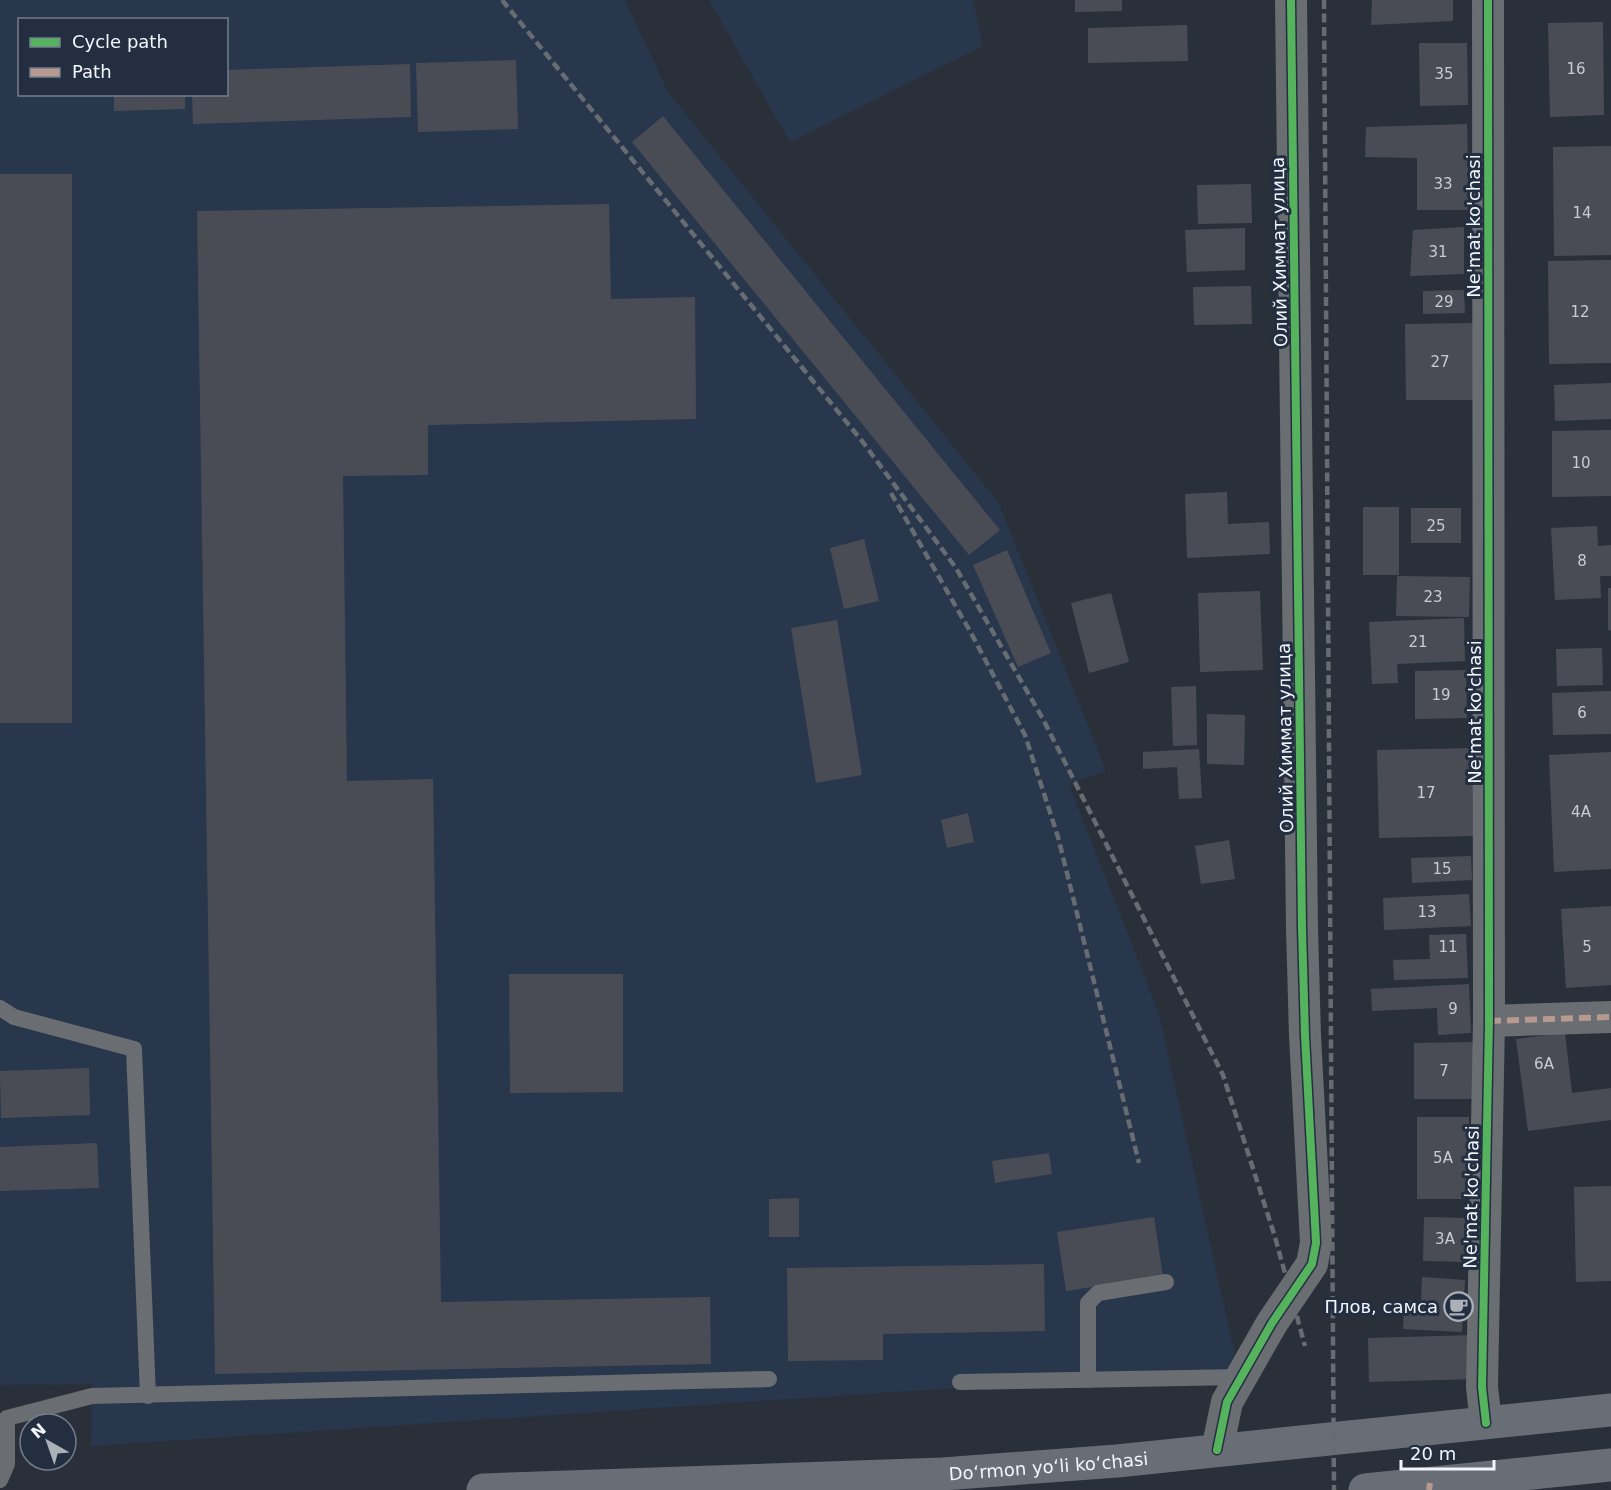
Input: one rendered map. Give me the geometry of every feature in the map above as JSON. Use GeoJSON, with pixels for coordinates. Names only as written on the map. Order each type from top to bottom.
{"type":"FeatureCollection","features":[{"type":"Feature","properties":{"kind":"main road","name":"Do‘rmon yo‘li ko‘chasi"},"geometry":{"type":"LineString","coordinates":[[483,1490],[943,1474],[1117,1461],[1611,1410]]}},
{"type":"Feature","properties":{"kind":"main road"},"geometry":{"type":"LineString","coordinates":[[1365,1490],[1429,1486],[1611,1465]]}},
{"type":"Feature","properties":{"kind":"street","name":"Олий Химмат улица"},"geometry":{"type":"LineString","coordinates":[[1217,1450],[1227,1402],[1272,1323],[1312,1264],[1316,1243],[1302,928],[1291,0]]}},
{"type":"Feature","properties":{"kind":"street","name":"Ne'mat ko'chasi"},"geometry":{"type":"LineString","coordinates":[[1486,1423],[1482,1387],[1489,1021],[1488,0]]}},
{"type":"Feature","properties":{"kind":"street"},"geometry":{"type":"LineString","coordinates":[[1489,1021],[1611,1017]]}},
{"type":"Feature","properties":{"kind":"lane"},"geometry":{"type":"LineString","coordinates":[[0,1008],[14,1017],[134,1049],[148,1396]]}},
{"type":"Feature","properties":{"kind":"lane"},"geometry":{"type":"LineString","coordinates":[[1088,1380],[1088,1303],[1098,1293],[1166,1282]]}},
{"type":"Feature","properties":{"kind":"lane"},"geometry":{"type":"LineString","coordinates":[[960,1382],[1240,1377]]}},
{"type":"Feature","properties":{"kind":"lane"},"geometry":{"type":"LineString","coordinates":[[0,1480],[7,1464],[7,1418],[92,1396],[769,1379]]}},
{"type":"Feature","properties":{"kind":"shaded area"},"geometry":{"type":"Polygon","coordinates":[[[0,0],[625,0],[668,92],[998,502],[1106,771],[1069,784],[1159,1014],[1238,1369],[91,1446],[92,1384],[0,1385],[0,0]]]}},
{"type":"Feature","properties":{"kind":"shaded area"},"geometry":{"type":"Polygon","coordinates":[[[709,0],[973,0],[983,46],[790,142],[709,0]]]}},
{"type":"Feature","properties":{"kind":"building"},"geometry":{"type":"Polygon","coordinates":[[[1075,0],[1122,0],[1122,11],[1075,12],[1075,0]]]}},
{"type":"Feature","properties":{"kind":"building"},"geometry":{"type":"Polygon","coordinates":[[[1372,0],[1453,0],[1453,21],[1371,25],[1372,0]]]}},
{"type":"Feature","properties":{"kind":"building"},"geometry":{"type":"Polygon","coordinates":[[[1603,22],[1604,115],[1550,117],[1548,23],[1603,22]]]}},
{"type":"Feature","properties":{"kind":"building"},"geometry":{"type":"Polygon","coordinates":[[[1187,25],[1188,61],[1088,63],[1088,28],[1187,25]]]}},
{"type":"Feature","properties":{"kind":"building"},"geometry":{"type":"Polygon","coordinates":[[[1419,43],[1467,43],[1468,105],[1420,106],[1419,43]]]}},
{"type":"Feature","properties":{"kind":"building"},"geometry":{"type":"Polygon","coordinates":[[[516,60],[518,129],[418,132],[416,63],[516,60]]]}},
{"type":"Feature","properties":{"kind":"building"},"geometry":{"type":"Polygon","coordinates":[[[410,64],[411,117],[193,124],[192,96],[228,96],[228,70],[410,64]]]}},
{"type":"Feature","properties":{"kind":"building"},"geometry":{"type":"Polygon","coordinates":[[[114,96],[185,96],[185,109],[114,111],[114,96]]]}},
{"type":"Feature","properties":{"kind":"building"},"geometry":{"type":"Polygon","coordinates":[[[663,116],[1000,530],[969,555],[632,142],[663,116]]]}},
{"type":"Feature","properties":{"kind":"building"},"geometry":{"type":"Polygon","coordinates":[[[1467,124],[1469,210],[1417,210],[1417,158],[1365,157],[1366,127],[1467,124]]]}},
{"type":"Feature","properties":{"kind":"building"},"geometry":{"type":"Polygon","coordinates":[[[1611,146],[1611,255],[1554,256],[1553,147],[1611,146]]]}},
{"type":"Feature","properties":{"kind":"building"},"geometry":{"type":"Polygon","coordinates":[[[0,174],[72,174],[72,723],[0,723],[0,174]]]}},
{"type":"Feature","properties":{"kind":"building"},"geometry":{"type":"Polygon","coordinates":[[[1251,184],[1252,223],[1198,224],[1197,185],[1251,184]]]}},
{"type":"Feature","properties":{"kind":"building"},"geometry":{"type":"Polygon","coordinates":[[[609,204],[611,299],[695,297],[696,419],[428,425],[428,475],[343,476],[347,781],[433,779],[441,1302],[710,1297],[711,1364],[215,1374],[197,211],[609,204]]]}},
{"type":"Feature","properties":{"kind":"building"},"geometry":{"type":"Polygon","coordinates":[[[1464,227],[1464,274],[1410,276],[1413,230],[1464,227]]]}},
{"type":"Feature","properties":{"kind":"building"},"geometry":{"type":"Polygon","coordinates":[[[1245,228],[1245,270],[1187,272],[1185,230],[1245,228]]]}},
{"type":"Feature","properties":{"kind":"building"},"geometry":{"type":"Polygon","coordinates":[[[1611,260],[1611,363],[1549,364],[1548,261],[1611,260]]]}},
{"type":"Feature","properties":{"kind":"building"},"geometry":{"type":"Polygon","coordinates":[[[1251,286],[1252,324],[1194,325],[1193,287],[1251,286]]]}},
{"type":"Feature","properties":{"kind":"building"},"geometry":{"type":"Polygon","coordinates":[[[1464,290],[1465,313],[1423,314],[1423,291],[1464,290]]]}},
{"type":"Feature","properties":{"kind":"building"},"geometry":{"type":"Polygon","coordinates":[[[1475,323],[1475,400],[1406,400],[1405,324],[1475,323]]]}},
{"type":"Feature","properties":{"kind":"building"},"geometry":{"type":"Polygon","coordinates":[[[1611,383],[1611,419],[1555,421],[1554,385],[1611,383]]]}},
{"type":"Feature","properties":{"kind":"building"},"geometry":{"type":"Polygon","coordinates":[[[1611,430],[1611,496],[1552,497],[1552,431],[1611,430]]]}},
{"type":"Feature","properties":{"kind":"building"},"geometry":{"type":"Polygon","coordinates":[[[1227,492],[1228,524],[1269,522],[1270,554],[1187,558],[1185,494],[1227,492]]]}},
{"type":"Feature","properties":{"kind":"building"},"geometry":{"type":"Polygon","coordinates":[[[1363,507],[1399,507],[1399,575],[1363,575],[1363,507]]]}},
{"type":"Feature","properties":{"kind":"building"},"geometry":{"type":"Polygon","coordinates":[[[1411,508],[1461,508],[1461,543],[1411,543],[1411,508]]]}},
{"type":"Feature","properties":{"kind":"building"},"geometry":{"type":"Polygon","coordinates":[[[1597,526],[1598,546],[1611,545],[1611,576],[1600,576],[1601,598],[1555,600],[1551,528],[1597,526]]]}},
{"type":"Feature","properties":{"kind":"building"},"geometry":{"type":"Polygon","coordinates":[[[864,539],[879,601],[844,609],[830,548],[864,539]]]}},
{"type":"Feature","properties":{"kind":"building"},"geometry":{"type":"Polygon","coordinates":[[[1007,550],[1051,653],[1018,667],[973,565],[1007,550]]]}},
{"type":"Feature","properties":{"kind":"building"},"geometry":{"type":"Polygon","coordinates":[[[1397,576],[1470,577],[1469,617],[1396,616],[1397,576]]]}},
{"type":"Feature","properties":{"kind":"building"},"geometry":{"type":"Polygon","coordinates":[[[1608,588],[1611,588],[1611,631],[1608,630],[1608,588]]]}},
{"type":"Feature","properties":{"kind":"building"},"geometry":{"type":"Polygon","coordinates":[[[1260,591],[1263,670],[1200,672],[1198,593],[1260,591]]]}},
{"type":"Feature","properties":{"kind":"building"},"geometry":{"type":"Polygon","coordinates":[[[1111,593],[1129,662],[1089,673],[1071,603],[1111,593]]]}},
{"type":"Feature","properties":{"kind":"building"},"geometry":{"type":"Polygon","coordinates":[[[1464,618],[1465,661],[1397,664],[1398,683],[1372,684],[1369,622],[1464,618]]]}},
{"type":"Feature","properties":{"kind":"building"},"geometry":{"type":"Polygon","coordinates":[[[837,620],[862,775],[816,783],[791,628],[837,620]]]}},
{"type":"Feature","properties":{"kind":"building"},"geometry":{"type":"Polygon","coordinates":[[[1602,648],[1603,685],[1557,686],[1556,649],[1602,648]]]}},
{"type":"Feature","properties":{"kind":"building"},"geometry":{"type":"Polygon","coordinates":[[[1466,670],[1467,718],[1415,719],[1415,671],[1466,670]]]}},
{"type":"Feature","properties":{"kind":"building"},"geometry":{"type":"Polygon","coordinates":[[[1196,686],[1197,745],[1173,746],[1171,687],[1196,686]]]}},
{"type":"Feature","properties":{"kind":"building"},"geometry":{"type":"Polygon","coordinates":[[[1611,691],[1611,734],[1553,735],[1552,693],[1611,691]]]}},
{"type":"Feature","properties":{"kind":"building"},"geometry":{"type":"Polygon","coordinates":[[[1207,714],[1245,715],[1244,765],[1207,764],[1207,714]]]}},
{"type":"Feature","properties":{"kind":"building"},"geometry":{"type":"Polygon","coordinates":[[[1473,748],[1474,836],[1379,838],[1377,750],[1473,748]]]}},
{"type":"Feature","properties":{"kind":"building"},"geometry":{"type":"Polygon","coordinates":[[[1199,749],[1202,798],[1179,799],[1177,767],[1143,769],[1143,752],[1199,749]]]}},
{"type":"Feature","properties":{"kind":"building"},"geometry":{"type":"Polygon","coordinates":[[[1611,752],[1611,869],[1554,872],[1549,755],[1611,752]]]}},
{"type":"Feature","properties":{"kind":"building"},"geometry":{"type":"Polygon","coordinates":[[[968,813],[974,842],[947,848],[941,820],[968,813]]]}},
{"type":"Feature","properties":{"kind":"building"},"geometry":{"type":"Polygon","coordinates":[[[1229,840],[1235,879],[1201,884],[1195,846],[1229,840]]]}},
{"type":"Feature","properties":{"kind":"building"},"geometry":{"type":"Polygon","coordinates":[[[1471,856],[1472,880],[1412,883],[1411,858],[1471,856]]]}},
{"type":"Feature","properties":{"kind":"building"},"geometry":{"type":"Polygon","coordinates":[[[1469,894],[1471,926],[1384,930],[1383,898],[1469,894]]]}},
{"type":"Feature","properties":{"kind":"building"},"geometry":{"type":"Polygon","coordinates":[[[1611,906],[1611,985],[1566,988],[1561,909],[1611,906]]]}},
{"type":"Feature","properties":{"kind":"building"},"geometry":{"type":"Polygon","coordinates":[[[1466,934],[1468,978],[1394,980],[1393,960],[1430,959],[1429,935],[1466,934]]]}},
{"type":"Feature","properties":{"kind":"building"},"geometry":{"type":"Polygon","coordinates":[[[509,974],[623,974],[623,1092],[510,1093],[509,974]]]}},
{"type":"Feature","properties":{"kind":"building"},"geometry":{"type":"Polygon","coordinates":[[[1469,984],[1471,1033],[1438,1035],[1437,1008],[1372,1011],[1371,989],[1469,984]]]}},
{"type":"Feature","properties":{"kind":"building"},"geometry":{"type":"Polygon","coordinates":[[[1565,1033],[1572,1093],[1611,1088],[1611,1120],[1528,1131],[1516,1039],[1565,1033]]]}},
{"type":"Feature","properties":{"kind":"building"},"geometry":{"type":"Polygon","coordinates":[[[1474,1042],[1474,1099],[1414,1099],[1414,1043],[1474,1042]]]}},
{"type":"Feature","properties":{"kind":"building"},"geometry":{"type":"Polygon","coordinates":[[[89,1068],[90,1115],[1,1118],[0,1071],[89,1068]]]}},
{"type":"Feature","properties":{"kind":"building"},"geometry":{"type":"Polygon","coordinates":[[[1417,1117],[1469,1117],[1470,1199],[1417,1199],[1417,1117]]]}},
{"type":"Feature","properties":{"kind":"building"},"geometry":{"type":"Polygon","coordinates":[[[97,1143],[99,1188],[0,1191],[0,1147],[97,1143]]]}},
{"type":"Feature","properties":{"kind":"building"},"geometry":{"type":"Polygon","coordinates":[[[1049,1153],[1052,1174],[995,1183],[992,1161],[1049,1153]]]}},
{"type":"Feature","properties":{"kind":"building"},"geometry":{"type":"Polygon","coordinates":[[[1611,1186],[1611,1281],[1576,1282],[1574,1187],[1611,1186]]]}},
{"type":"Feature","properties":{"kind":"building"},"geometry":{"type":"Polygon","coordinates":[[[799,1198],[799,1237],[769,1237],[769,1199],[799,1198]]]}},
{"type":"Feature","properties":{"kind":"building"},"geometry":{"type":"Polygon","coordinates":[[[1154,1217],[1163,1276],[1066,1291],[1057,1232],[1154,1217]]]}},
{"type":"Feature","properties":{"kind":"building"},"geometry":{"type":"Polygon","coordinates":[[[1424,1217],[1467,1218],[1466,1262],[1423,1261],[1424,1217]]]}},
{"type":"Feature","properties":{"kind":"building"},"geometry":{"type":"Polygon","coordinates":[[[1044,1264],[1045,1331],[883,1334],[883,1360],[788,1361],[787,1268],[1044,1264]]]}},
{"type":"Feature","properties":{"kind":"building"},"geometry":{"type":"Polygon","coordinates":[[[1422,1277],[1465,1280],[1462,1332],[1403,1329],[1404,1300],[1421,1301],[1422,1277]]]}},
{"type":"Feature","properties":{"kind":"building"},"geometry":{"type":"Polygon","coordinates":[[[1475,1335],[1476,1379],[1369,1382],[1368,1338],[1475,1335]]]}},
{"type":"Feature","properties":{"kind":"railway"},"geometry":{"type":"LineString","coordinates":[[502,0],[862,441],[956,568],[1043,719],[1223,1075],[1275,1237],[1305,1346]]}},
{"type":"Feature","properties":{"kind":"railway"},"geometry":{"type":"LineString","coordinates":[[1324,0],[1334,1490]]}},
{"type":"Feature","properties":{"kind":"railway"},"geometry":{"type":"LineString","coordinates":[[891,493],[971,633],[1025,735],[1058,837],[1139,1163]]}},
{"type":"Feature","properties":{"kind":"marked path"},"geometry":{"type":"LineString","coordinates":[[1489,1021],[1611,1017]]}},
{"type":"Feature","properties":{"kind":"marked path"},"geometry":{"type":"LineString","coordinates":[[1429,1490],[1430,1483]]}},
{"type":"Feature","properties":{"kind":"cycle path"},"geometry":{"type":"LineString","coordinates":[[1217,1450],[1227,1402],[1272,1323],[1312,1264],[1316,1243],[1302,928],[1291,0]]}},
{"type":"Feature","properties":{"kind":"cycle path"},"geometry":{"type":"LineString","coordinates":[[1486,1423],[1482,1387],[1489,1021],[1488,0]]}},
{"type":"Feature","properties":{"kind":"place","name":"Плов, самса"},"geometry":{"type":"Point","coordinates":[1459,1306]}}]}
